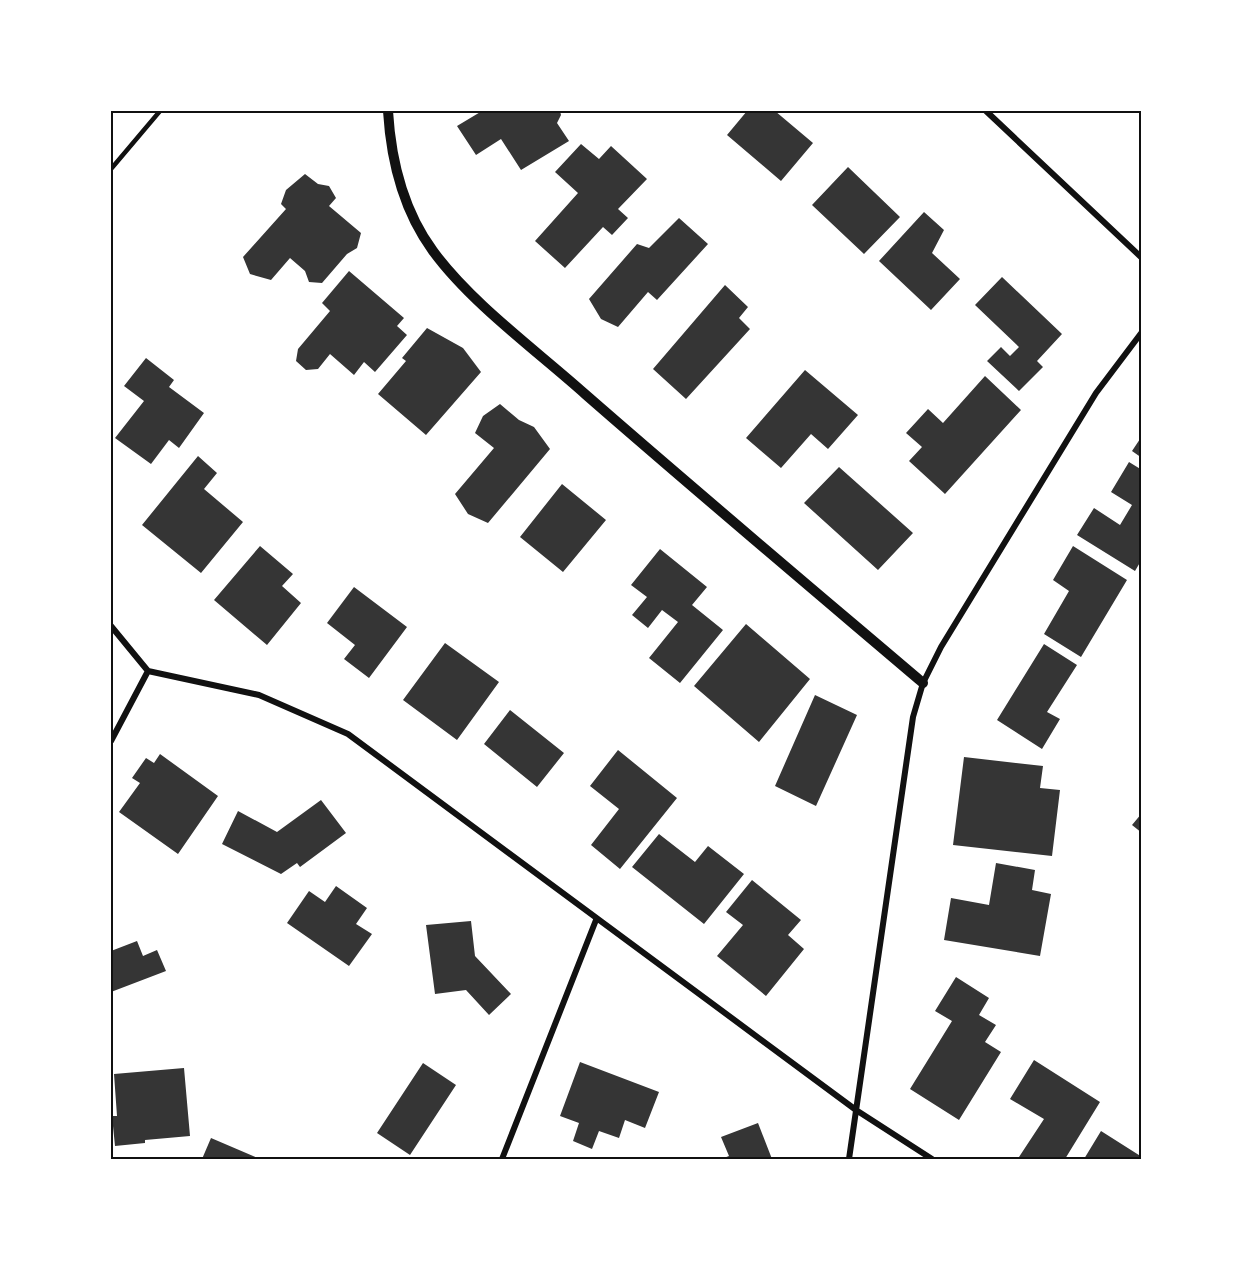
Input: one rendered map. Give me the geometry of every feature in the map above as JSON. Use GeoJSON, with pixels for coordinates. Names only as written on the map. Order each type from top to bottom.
{"type":"FeatureCollection","features":[{"type":"Feature","properties":{"kind":"street"},"geometry":{"type":"LineString","coordinates":[[388,111],[390,147],[410,212],[433,251],[470,292],[698,492],[923,683]]}},
{"type":"Feature","properties":{"kind":"street"},"geometry":{"type":"LineString","coordinates":[[986,111],[1142,258]]}},
{"type":"Feature","properties":{"kind":"street"},"geometry":{"type":"LineString","coordinates":[[849,1159],[913,717],[923,683],[941,647],[1096,393],[1142,332]]}},
{"type":"Feature","properties":{"kind":"street"},"geometry":{"type":"LineString","coordinates":[[111,626],[148,671],[259,695],[348,734],[596,920],[856,1110],[932,1159]]}},
{"type":"Feature","properties":{"kind":"street"},"geometry":{"type":"LineString","coordinates":[[111,741],[148,671]]}},
{"type":"Feature","properties":{"kind":"street"},"geometry":{"type":"LineString","coordinates":[[502,1159],[596,920]]}},
{"type":"Feature","properties":{"kind":"lane"},"geometry":{"type":"LineString","coordinates":[[111,169],[160,111]]}},
{"type":"Feature","properties":{"kind":"building"},"geometry":{"type":"Polygon","coordinates":[[[482,111],[560,111],[561,115],[557,123],[569,141],[521,170],[501,139],[476,155],[457,126],[482,111]]]}},
{"type":"Feature","properties":{"kind":"building"},"geometry":{"type":"Polygon","coordinates":[[[747,111],[775,111],[813,143],[781,181],[727,135],[747,111]]]}},
{"type":"Feature","properties":{"kind":"building"},"geometry":{"type":"Polygon","coordinates":[[[581,144],[599,159],[611,146],[647,179],[618,209],[628,218],[612,235],[603,227],[565,268],[535,241],[578,193],[555,172],[581,144]]]}},
{"type":"Feature","properties":{"kind":"building"},"geometry":{"type":"Polygon","coordinates":[[[848,167],[900,217],[864,254],[812,205],[848,167]]]}},
{"type":"Feature","properties":{"kind":"building"},"geometry":{"type":"Polygon","coordinates":[[[305,174],[318,184],[329,186],[336,198],[329,206],[361,233],[357,248],[347,254],[322,283],[309,282],[305,271],[290,258],[271,280],[250,274],[243,257],[286,209],[281,204],[286,190],[305,174]]]}},
{"type":"Feature","properties":{"kind":"building"},"geometry":{"type":"Polygon","coordinates":[[[924,212],[944,230],[932,253],[960,279],[931,310],[879,261],[924,212]]]}},
{"type":"Feature","properties":{"kind":"building"},"geometry":{"type":"Polygon","coordinates":[[[679,218],[708,244],[657,300],[648,292],[618,327],[601,319],[589,299],[637,244],[649,248],[679,218]]]}},
{"type":"Feature","properties":{"kind":"building"},"geometry":{"type":"Polygon","coordinates":[[[349,271],[404,318],[397,326],[407,335],[375,372],[364,362],[354,375],[330,354],[318,369],[306,370],[296,361],[298,349],[330,311],[322,303],[349,271]]]}},
{"type":"Feature","properties":{"kind":"building"},"geometry":{"type":"Polygon","coordinates":[[[1002,277],[1062,334],[1037,361],[1043,367],[1019,391],[987,361],[1001,347],[1010,356],[1019,347],[975,305],[1002,277]]]}},
{"type":"Feature","properties":{"kind":"building"},"geometry":{"type":"Polygon","coordinates":[[[725,285],[748,307],[739,318],[750,329],[686,399],[653,369],[725,285]]]}},
{"type":"Feature","properties":{"kind":"building"},"geometry":{"type":"Polygon","coordinates":[[[427,328],[463,348],[481,372],[426,435],[378,394],[406,361],[402,358],[427,328]]]}},
{"type":"Feature","properties":{"kind":"building"},"geometry":{"type":"Polygon","coordinates":[[[146,358],[174,380],[169,387],[204,413],[179,448],[169,440],[151,464],[115,438],[144,401],[124,386],[146,358]]]}},
{"type":"Feature","properties":{"kind":"building"},"geometry":{"type":"Polygon","coordinates":[[[805,370],[858,415],[828,449],[811,434],[781,468],[746,438],[805,370]]]}},
{"type":"Feature","properties":{"kind":"building"},"geometry":{"type":"Polygon","coordinates":[[[985,376],[1021,410],[945,494],[909,461],[922,447],[906,433],[928,409],[943,423],[985,376]]]}},
{"type":"Feature","properties":{"kind":"building"},"geometry":{"type":"Polygon","coordinates":[[[500,404],[519,420],[534,427],[550,449],[488,523],[468,514],[455,494],[494,448],[475,433],[483,416],[500,404]]]}},
{"type":"Feature","properties":{"kind":"building"},"geometry":{"type":"Polygon","coordinates":[[[1142,436],[1142,458],[1132,451],[1142,436]]]}},
{"type":"Feature","properties":{"kind":"building"},"geometry":{"type":"Polygon","coordinates":[[[198,456],[217,473],[204,489],[243,522],[201,573],[142,525],[198,456]]]}},
{"type":"Feature","properties":{"kind":"building"},"geometry":{"type":"Polygon","coordinates":[[[1129,462],[1142,470],[1142,559],[1135,571],[1077,535],[1094,508],[1120,525],[1132,505],[1111,492],[1129,462]]]}},
{"type":"Feature","properties":{"kind":"building"},"geometry":{"type":"Polygon","coordinates":[[[839,467],[913,533],[878,570],[804,503],[839,467]]]}},
{"type":"Feature","properties":{"kind":"building"},"geometry":{"type":"Polygon","coordinates":[[[562,484],[606,520],[563,572],[520,537],[562,484]]]}},
{"type":"Feature","properties":{"kind":"building"},"geometry":{"type":"Polygon","coordinates":[[[260,546],[293,574],[282,586],[301,603],[267,645],[214,600],[260,546]]]}},
{"type":"Feature","properties":{"kind":"building"},"geometry":{"type":"Polygon","coordinates":[[[1073,546],[1127,580],[1081,657],[1044,634],[1069,591],[1053,580],[1073,546]]]}},
{"type":"Feature","properties":{"kind":"building"},"geometry":{"type":"Polygon","coordinates":[[[660,549],[707,587],[692,605],[723,630],[680,683],[649,658],[678,622],[662,610],[648,628],[632,615],[647,597],[631,585],[660,549]]]}},
{"type":"Feature","properties":{"kind":"building"},"geometry":{"type":"Polygon","coordinates":[[[354,587],[407,627],[369,678],[344,659],[355,645],[327,623],[354,587]]]}},
{"type":"Feature","properties":{"kind":"building"},"geometry":{"type":"Polygon","coordinates":[[[746,624],[810,679],[759,742],[694,686],[746,624]]]}},
{"type":"Feature","properties":{"kind":"building"},"geometry":{"type":"Polygon","coordinates":[[[445,643],[499,682],[457,740],[403,700],[445,643]]]}},
{"type":"Feature","properties":{"kind":"building"},"geometry":{"type":"Polygon","coordinates":[[[1044,644],[1077,665],[1047,712],[1060,719],[1042,749],[997,720],[1044,644]]]}},
{"type":"Feature","properties":{"kind":"building"},"geometry":{"type":"Polygon","coordinates":[[[815,695],[857,715],[816,806],[775,786],[815,695]]]}},
{"type":"Feature","properties":{"kind":"building"},"geometry":{"type":"Polygon","coordinates":[[[510,710],[564,753],[537,787],[484,744],[510,710]]]}},
{"type":"Feature","properties":{"kind":"building"},"geometry":{"type":"Polygon","coordinates":[[[618,750],[677,798],[620,869],[591,845],[619,809],[590,786],[618,750]]]}},
{"type":"Feature","properties":{"kind":"building"},"geometry":{"type":"Polygon","coordinates":[[[160,754],[218,796],[178,854],[119,812],[140,783],[132,778],[146,758],[154,763],[160,754]]]}},
{"type":"Feature","properties":{"kind":"building"},"geometry":{"type":"Polygon","coordinates":[[[964,757],[1043,766],[1040,788],[1060,790],[1052,856],[953,845],[964,757]]]}},
{"type":"Feature","properties":{"kind":"building"},"geometry":{"type":"Polygon","coordinates":[[[321,800],[346,833],[300,867],[297,863],[281,874],[222,844],[238,811],[277,832],[321,800]]]}},
{"type":"Feature","properties":{"kind":"building"},"geometry":{"type":"Polygon","coordinates":[[[1142,813],[1142,833],[1132,825],[1142,813]]]}},
{"type":"Feature","properties":{"kind":"building"},"geometry":{"type":"Polygon","coordinates":[[[659,834],[695,862],[708,846],[744,874],[704,924],[632,867],[659,834]]]}},
{"type":"Feature","properties":{"kind":"building"},"geometry":{"type":"Polygon","coordinates":[[[996,863],[1035,870],[1032,890],[1051,894],[1040,956],[944,940],[951,898],[989,905],[996,863]]]}},
{"type":"Feature","properties":{"kind":"building"},"geometry":{"type":"Polygon","coordinates":[[[752,880],[801,920],[788,935],[804,949],[766,996],[717,956],[743,925],[726,912],[752,880]]]}},
{"type":"Feature","properties":{"kind":"building"},"geometry":{"type":"Polygon","coordinates":[[[336,886],[367,908],[356,924],[372,934],[349,966],[287,923],[309,891],[325,902],[336,886]]]}},
{"type":"Feature","properties":{"kind":"building"},"geometry":{"type":"Polygon","coordinates":[[[471,921],[475,956],[511,994],[489,1015],[466,990],[435,994],[426,925],[471,921]]]}},
{"type":"Feature","properties":{"kind":"building"},"geometry":{"type":"Polygon","coordinates":[[[137,941],[143,956],[157,950],[166,971],[111,992],[111,951],[137,941]]]}},
{"type":"Feature","properties":{"kind":"building"},"geometry":{"type":"Polygon","coordinates":[[[956,977],[989,998],[979,1015],[996,1025],[985,1042],[1001,1052],[959,1120],[910,1089],[952,1021],[935,1011],[956,977]]]}},
{"type":"Feature","properties":{"kind":"building"},"geometry":{"type":"Polygon","coordinates":[[[1034,1060],[1100,1102],[1065,1159],[1019,1157],[1044,1119],[1010,1099],[1034,1060]]]}},
{"type":"Feature","properties":{"kind":"building"},"geometry":{"type":"Polygon","coordinates":[[[580,1062],[659,1092],[645,1128],[625,1120],[619,1138],[599,1131],[592,1149],[573,1141],[579,1123],[560,1116],[580,1062]]]}},
{"type":"Feature","properties":{"kind":"building"},"geometry":{"type":"Polygon","coordinates":[[[423,1063],[456,1085],[410,1155],[377,1133],[423,1063]]]}},
{"type":"Feature","properties":{"kind":"building"},"geometry":{"type":"Polygon","coordinates":[[[184,1068],[190,1136],[145,1140],[145,1143],[115,1146],[112,1116],[117,1116],[114,1074],[184,1068]]]}},
{"type":"Feature","properties":{"kind":"building"},"geometry":{"type":"Polygon","coordinates":[[[758,1123],[772,1159],[721,1159],[729,1156],[721,1137],[758,1123]]]}},
{"type":"Feature","properties":{"kind":"building"},"geometry":{"type":"Polygon","coordinates":[[[1101,1131],[1142,1157],[1142,1159],[1084,1159],[1101,1131]]]}},
{"type":"Feature","properties":{"kind":"building"},"geometry":{"type":"Polygon","coordinates":[[[211,1138],[260,1159],[202,1159],[211,1138]]]}}]}
